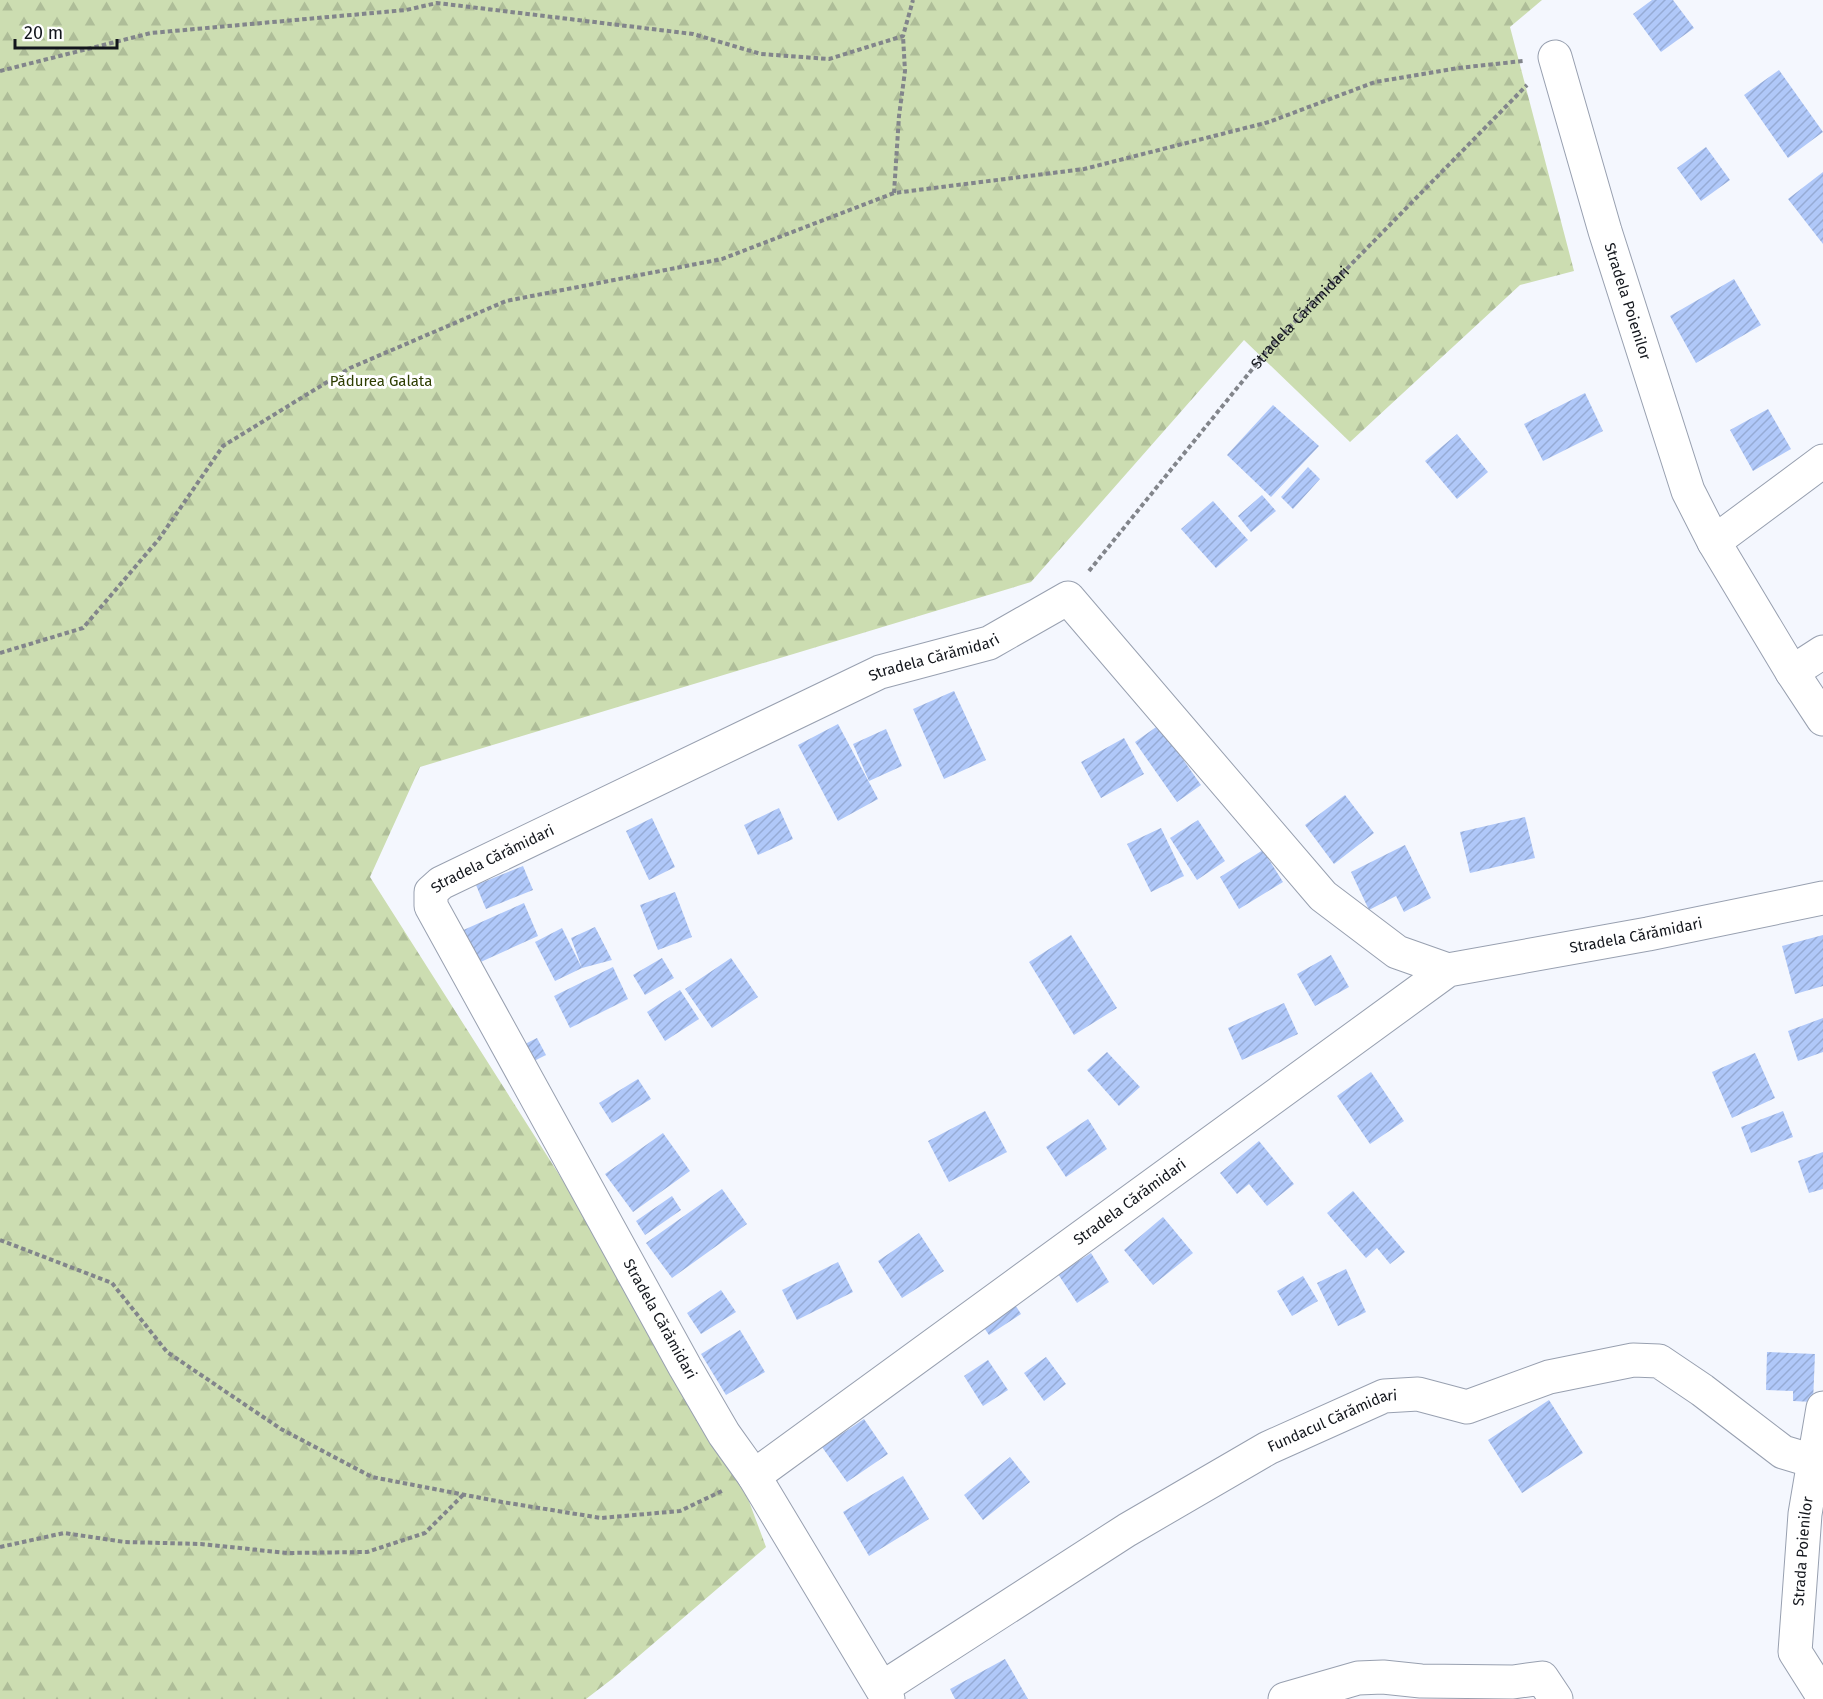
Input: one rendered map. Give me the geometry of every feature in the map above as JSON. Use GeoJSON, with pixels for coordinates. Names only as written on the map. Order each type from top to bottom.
{"type":"FeatureCollection","features":[{"type":"Feature","properties":{"kind":"street","name":"Stradela Poienilor"},"geometry":{"type":"LineString","coordinates":[[1555,57],[1605,231],[1688,491],[1714,542],[1823,719]]}},
{"type":"Feature","properties":{"kind":"street"},"geometry":{"type":"LineString","coordinates":[[1714,542],[1823,461]]}},
{"type":"Feature","properties":{"kind":"street","name":"Stradela Cărămidari"},"geometry":{"type":"LineString","coordinates":[[885,1693],[754,1476],[724,1434],[685,1367],[431,906],[430,892],[441,883],[880,672],[989,643],[1068,598],[1323,896],[1397,952],[1448,970]]}},
{"type":"Feature","properties":{"kind":"street"},"geometry":{"type":"LineString","coordinates":[[1792,672],[1823,652]]}},
{"type":"Feature","properties":{"kind":"street","name":"Stradela Cărămidari"},"geometry":{"type":"LineString","coordinates":[[754,1476],[1448,970],[1648,934],[1823,898]]}},
{"type":"Feature","properties":{"kind":"street","name":"Fundacul Cărămidari"},"geometry":{"type":"LineString","coordinates":[[885,1693],[1127,1530],[1268,1448],[1384,1395],[1418,1394],[1467,1407],[1549,1377],[1633,1360],[1659,1361],[1702,1389],[1783,1452],[1813,1461]]}},
{"type":"Feature","properties":{"kind":"street","name":"Strada Poienilor"},"geometry":{"type":"LineString","coordinates":[[1816,1692],[1795,1652],[1804,1514],[1823,1407]]}},
{"type":"Feature","properties":{"kind":"street"},"geometry":{"type":"LineString","coordinates":[[1285,1699],[1358,1678],[1383,1677],[1421,1682],[1513,1682],[1542,1678],[1556,1699]]}},
{"type":"Feature","properties":{"kind":"path"},"geometry":{"type":"LineString","coordinates":[[894,193],[899,116],[905,71],[903,36],[913,0]]}},
{"type":"Feature","properties":{"kind":"path"},"geometry":{"type":"LineString","coordinates":[[0,70],[150,33],[406,10],[438,1],[693,34],[761,54],[783,56],[829,59],[903,36]]}},
{"type":"Feature","properties":{"kind":"path"},"geometry":{"type":"LineString","coordinates":[[0,653],[83,628],[159,539],[223,446],[350,368],[506,301],[722,259],[894,193],[1084,169],[1269,122],[1375,82],[1458,68],[1555,57]]}},
{"type":"Feature","properties":{"kind":"path","name":"Stradela Cărămidari"},"geometry":{"type":"LineString","coordinates":[[1068,598],[1271,346],[1555,57]]}},
{"type":"Feature","properties":{"kind":"path"},"geometry":{"type":"LineString","coordinates":[[0,1240],[112,1283],[167,1352],[281,1429],[372,1477],[601,1518],[680,1510],[754,1476]]}},
{"type":"Feature","properties":{"kind":"path"},"geometry":{"type":"LineString","coordinates":[[0,1547],[64,1533],[126,1542],[201,1544],[287,1553],[367,1552],[425,1533],[463,1494]]}},
{"type":"Feature","properties":{"kind":"green space","name":"Pădurea Galata"},"geometry":{"type":"Polygon","coordinates":[[[0,0],[1542,0],[1510,27],[1574,271],[1520,285],[1350,442],[1244,340],[1031,582],[420,767],[370,877],[724,1434],[766,1547],[586,1699],[0,1699],[0,0]]]}},
{"type":"Feature","properties":{"kind":"building"},"geometry":{"type":"Polygon","coordinates":[[[1652,0],[1673,0],[1694,28],[1661,52],[1633,14],[1652,0]]]}},
{"type":"Feature","properties":{"kind":"building"},"geometry":{"type":"Polygon","coordinates":[[[1779,70],[1823,132],[1788,158],[1744,95],[1779,70]]]}},
{"type":"Feature","properties":{"kind":"building"},"geometry":{"type":"Polygon","coordinates":[[[1706,147],[1730,180],[1701,201],[1677,168],[1706,147]]]}},
{"type":"Feature","properties":{"kind":"building"},"geometry":{"type":"Polygon","coordinates":[[[1823,172],[1823,244],[1788,199],[1823,172]]]}},
{"type":"Feature","properties":{"kind":"building"},"geometry":{"type":"Polygon","coordinates":[[[1734,279],[1761,325],[1696,363],[1670,316],[1734,279]]]}},
{"type":"Feature","properties":{"kind":"building"},"geometry":{"type":"Polygon","coordinates":[[[1585,393],[1603,431],[1543,461],[1524,424],[1585,393]]]}},
{"type":"Feature","properties":{"kind":"building"},"geometry":{"type":"Polygon","coordinates":[[[1273,405],[1319,446],[1271,497],[1227,455],[1273,405]]]}},
{"type":"Feature","properties":{"kind":"building"},"geometry":{"type":"Polygon","coordinates":[[[1768,409],[1791,449],[1753,471],[1730,430],[1768,409]]]}},
{"type":"Feature","properties":{"kind":"building"},"geometry":{"type":"Polygon","coordinates":[[[1457,434],[1488,472],[1457,499],[1425,461],[1457,434]]]}},
{"type":"Feature","properties":{"kind":"building"},"geometry":{"type":"Polygon","coordinates":[[[1308,467],[1320,479],[1293,509],[1281,497],[1308,467]]]}},
{"type":"Feature","properties":{"kind":"building"},"geometry":{"type":"Polygon","coordinates":[[[1262,495],[1276,511],[1251,532],[1238,516],[1262,495]]]}},
{"type":"Feature","properties":{"kind":"building"},"geometry":{"type":"Polygon","coordinates":[[[1213,501],[1248,540],[1216,568],[1181,529],[1213,501]]]}},
{"type":"Feature","properties":{"kind":"building"},"geometry":{"type":"Polygon","coordinates":[[[954,691],[986,760],[944,779],[913,709],[954,691]]]}},
{"type":"Feature","properties":{"kind":"building"},"geometry":{"type":"Polygon","coordinates":[[[838,724],[878,799],[838,821],[798,745],[838,724]]]}},
{"type":"Feature","properties":{"kind":"building"},"geometry":{"type":"Polygon","coordinates":[[[1159,725],[1201,785],[1177,802],[1135,742],[1159,725]]]}},
{"type":"Feature","properties":{"kind":"building"},"geometry":{"type":"Polygon","coordinates":[[[886,729],[902,766],[869,781],[853,744],[886,729]]]}},
{"type":"Feature","properties":{"kind":"building"},"geometry":{"type":"Polygon","coordinates":[[[1124,738],[1144,774],[1101,798],[1081,762],[1124,738]]]}},
{"type":"Feature","properties":{"kind":"building"},"geometry":{"type":"Polygon","coordinates":[[[1345,795],[1374,833],[1334,864],[1305,825],[1345,795]]]}},
{"type":"Feature","properties":{"kind":"building"},"geometry":{"type":"Polygon","coordinates":[[[779,808],[793,839],[758,855],[744,825],[779,808]]]}},
{"type":"Feature","properties":{"kind":"building"},"geometry":{"type":"Polygon","coordinates":[[[1525,817],[1535,858],[1470,873],[1460,832],[1525,817]]]}},
{"type":"Feature","properties":{"kind":"building"},"geometry":{"type":"Polygon","coordinates":[[[652,818],[675,867],[649,880],[626,831],[652,818]]]}},
{"type":"Feature","properties":{"kind":"building"},"geometry":{"type":"Polygon","coordinates":[[[1198,820],[1225,861],[1197,880],[1170,838],[1198,820]]]}},
{"type":"Feature","properties":{"kind":"building"},"geometry":{"type":"Polygon","coordinates":[[[1161,828],[1184,876],[1151,892],[1127,844],[1161,828]]]}},
{"type":"Feature","properties":{"kind":"building"},"geometry":{"type":"Polygon","coordinates":[[[1405,845],[1431,898],[1404,912],[1396,896],[1369,910],[1351,872],[1405,845]]]}},
{"type":"Feature","properties":{"kind":"building"},"geometry":{"type":"Polygon","coordinates":[[[1263,850],[1283,882],[1239,909],[1220,877],[1263,850]]]}},
{"type":"Feature","properties":{"kind":"building"},"geometry":{"type":"Polygon","coordinates":[[[523,866],[533,890],[486,909],[476,885],[523,866]]]}},
{"type":"Feature","properties":{"kind":"building"},"geometry":{"type":"Polygon","coordinates":[[[675,892],[692,937],[658,950],[640,905],[675,892]]]}},
{"type":"Feature","properties":{"kind":"building"},"geometry":{"type":"Polygon","coordinates":[[[524,903],[538,936],[474,965],[459,932],[524,903]]]}},
{"type":"Feature","properties":{"kind":"building"},"geometry":{"type":"Polygon","coordinates":[[[595,927],[612,960],[582,968],[571,938],[595,927]]]}},
{"type":"Feature","properties":{"kind":"building"},"geometry":{"type":"Polygon","coordinates":[[[562,928],[582,968],[555,981],[535,942],[562,928]]]}},
{"type":"Feature","properties":{"kind":"building"},"geometry":{"type":"Polygon","coordinates":[[[1071,935],[1117,1008],[1074,1035],[1029,962],[1071,935]]]}},
{"type":"Feature","properties":{"kind":"building"},"geometry":{"type":"Polygon","coordinates":[[[1823,935],[1823,986],[1795,994],[1782,946],[1823,935]]]}},
{"type":"Feature","properties":{"kind":"building"},"geometry":{"type":"Polygon","coordinates":[[[1331,955],[1349,987],[1315,1006],[1297,974],[1331,955]]]}},
{"type":"Feature","properties":{"kind":"building"},"geometry":{"type":"Polygon","coordinates":[[[662,958],[674,978],[645,995],[633,975],[662,958]]]}},
{"type":"Feature","properties":{"kind":"building"},"geometry":{"type":"Polygon","coordinates":[[[731,958],[758,997],[712,1028],[685,989],[731,958]]]}},
{"type":"Feature","properties":{"kind":"building"},"geometry":{"type":"Polygon","coordinates":[[[613,967],[628,999],[570,1028],[554,996],[613,967]]]}},
{"type":"Feature","properties":{"kind":"building"},"geometry":{"type":"Polygon","coordinates":[[[680,990],[699,1019],[665,1041],[647,1012],[680,990]]]}},
{"type":"Feature","properties":{"kind":"building"},"geometry":{"type":"Polygon","coordinates":[[[1284,1003],[1298,1034],[1242,1060],[1228,1028],[1284,1003]]]}},
{"type":"Feature","properties":{"kind":"building"},"geometry":{"type":"Polygon","coordinates":[[[1823,1018],[1823,1052],[1798,1061],[1788,1031],[1823,1018]]]}},
{"type":"Feature","properties":{"kind":"building"},"geometry":{"type":"Polygon","coordinates":[[[537,1038],[546,1055],[526,1065],[517,1048],[537,1038]]]}},
{"type":"Feature","properties":{"kind":"building"},"geometry":{"type":"Polygon","coordinates":[[[1107,1052],[1140,1087],[1119,1106],[1087,1070],[1107,1052]]]}},
{"type":"Feature","properties":{"kind":"building"},"geometry":{"type":"Polygon","coordinates":[[[1755,1053],[1775,1098],[1732,1118],[1712,1072],[1755,1053]]]}},
{"type":"Feature","properties":{"kind":"building"},"geometry":{"type":"Polygon","coordinates":[[[1371,1072],[1404,1121],[1370,1144],[1337,1096],[1371,1072]]]}},
{"type":"Feature","properties":{"kind":"building"},"geometry":{"type":"Polygon","coordinates":[[[638,1079],[651,1099],[612,1123],[599,1103],[638,1079]]]}},
{"type":"Feature","properties":{"kind":"building"},"geometry":{"type":"Polygon","coordinates":[[[985,1111],[1007,1152],[949,1182],[928,1141],[985,1111]]]}},
{"type":"Feature","properties":{"kind":"building"},"geometry":{"type":"Polygon","coordinates":[[[1783,1111],[1793,1137],[1751,1153],[1741,1127],[1783,1111]]]}},
{"type":"Feature","properties":{"kind":"building"},"geometry":{"type":"Polygon","coordinates":[[[1088,1119],[1107,1149],[1066,1177],[1046,1147],[1088,1119]]]}},
{"type":"Feature","properties":{"kind":"building"},"geometry":{"type":"Polygon","coordinates":[[[663,1133],[690,1171],[633,1212],[605,1174],[663,1133]]]}},
{"type":"Feature","properties":{"kind":"building"},"geometry":{"type":"Polygon","coordinates":[[[1259,1141],[1294,1184],[1267,1206],[1249,1184],[1237,1194],[1220,1173],[1259,1141]]]}},
{"type":"Feature","properties":{"kind":"building"},"geometry":{"type":"Polygon","coordinates":[[[1823,1152],[1823,1189],[1809,1193],[1798,1161],[1823,1152]]]}},
{"type":"Feature","properties":{"kind":"building"},"geometry":{"type":"Polygon","coordinates":[[[722,1189],[747,1224],[672,1278],[646,1243],[722,1189]]]}},
{"type":"Feature","properties":{"kind":"building"},"geometry":{"type":"Polygon","coordinates":[[[1353,1191],[1405,1252],[1390,1264],[1377,1248],[1366,1258],[1327,1213],[1353,1191]]]}},
{"type":"Feature","properties":{"kind":"building"},"geometry":{"type":"Polygon","coordinates":[[[672,1196],[681,1210],[645,1235],[636,1221],[672,1196]]]}},
{"type":"Feature","properties":{"kind":"building"},"geometry":{"type":"Polygon","coordinates":[[[1163,1217],[1193,1253],[1153,1285],[1124,1250],[1163,1217]]]}},
{"type":"Feature","properties":{"kind":"building"},"geometry":{"type":"Polygon","coordinates":[[[919,1233],[944,1271],[902,1298],[878,1261],[919,1233]]]}},
{"type":"Feature","properties":{"kind":"building"},"geometry":{"type":"Polygon","coordinates":[[[1091,1253],[1109,1282],[1077,1303],[1058,1274],[1091,1253]]]}},
{"type":"Feature","properties":{"kind":"building"},"geometry":{"type":"Polygon","coordinates":[[[838,1262],[853,1292],[797,1320],[782,1290],[838,1262]]]}},
{"type":"Feature","properties":{"kind":"building"},"geometry":{"type":"Polygon","coordinates":[[[1346,1269],[1366,1312],[1338,1326],[1317,1283],[1346,1269]]]}},
{"type":"Feature","properties":{"kind":"building"},"geometry":{"type":"Polygon","coordinates":[[[1303,1276],[1318,1301],[1292,1316],[1277,1291],[1303,1276]]]}},
{"type":"Feature","properties":{"kind":"building"},"geometry":{"type":"Polygon","coordinates":[[[721,1290],[736,1312],[701,1334],[687,1313],[721,1290]]]}},
{"type":"Feature","properties":{"kind":"building"},"geometry":{"type":"Polygon","coordinates":[[[1010,1297],[1021,1314],[989,1335],[978,1319],[1010,1297]]]}},
{"type":"Feature","properties":{"kind":"building"},"geometry":{"type":"Polygon","coordinates":[[[740,1330],[765,1372],[726,1395],[701,1354],[740,1330]]]}},
{"type":"Feature","properties":{"kind":"building"},"geometry":{"type":"Polygon","coordinates":[[[1767,1352],[1815,1354],[1813,1402],[1793,1401],[1793,1391],[1766,1390],[1767,1352]]]}},
{"type":"Feature","properties":{"kind":"building"},"geometry":{"type":"Polygon","coordinates":[[[1046,1357],[1066,1384],[1044,1401],[1024,1373],[1046,1357]]]}},
{"type":"Feature","properties":{"kind":"building"},"geometry":{"type":"Polygon","coordinates":[[[988,1360],[1008,1390],[983,1406],[964,1376],[988,1360]]]}},
{"type":"Feature","properties":{"kind":"building"},"geometry":{"type":"Polygon","coordinates":[[[1549,1400],[1583,1453],[1522,1493],[1488,1440],[1549,1400]]]}},
{"type":"Feature","properties":{"kind":"building"},"geometry":{"type":"Polygon","coordinates":[[[864,1419],[888,1454],[847,1482],[822,1447],[864,1419]]]}},
{"type":"Feature","properties":{"kind":"building"},"geometry":{"type":"Polygon","coordinates":[[[1010,1457],[1030,1482],[983,1520],[964,1495],[1010,1457]]]}},
{"type":"Feature","properties":{"kind":"building"},"geometry":{"type":"Polygon","coordinates":[[[903,1476],[929,1519],[869,1556],[843,1512],[903,1476]]]}},
{"type":"Feature","properties":{"kind":"building"},"geometry":{"type":"Polygon","coordinates":[[[1005,1659],[1028,1699],[955,1699],[950,1689],[1005,1659]]]}}]}
